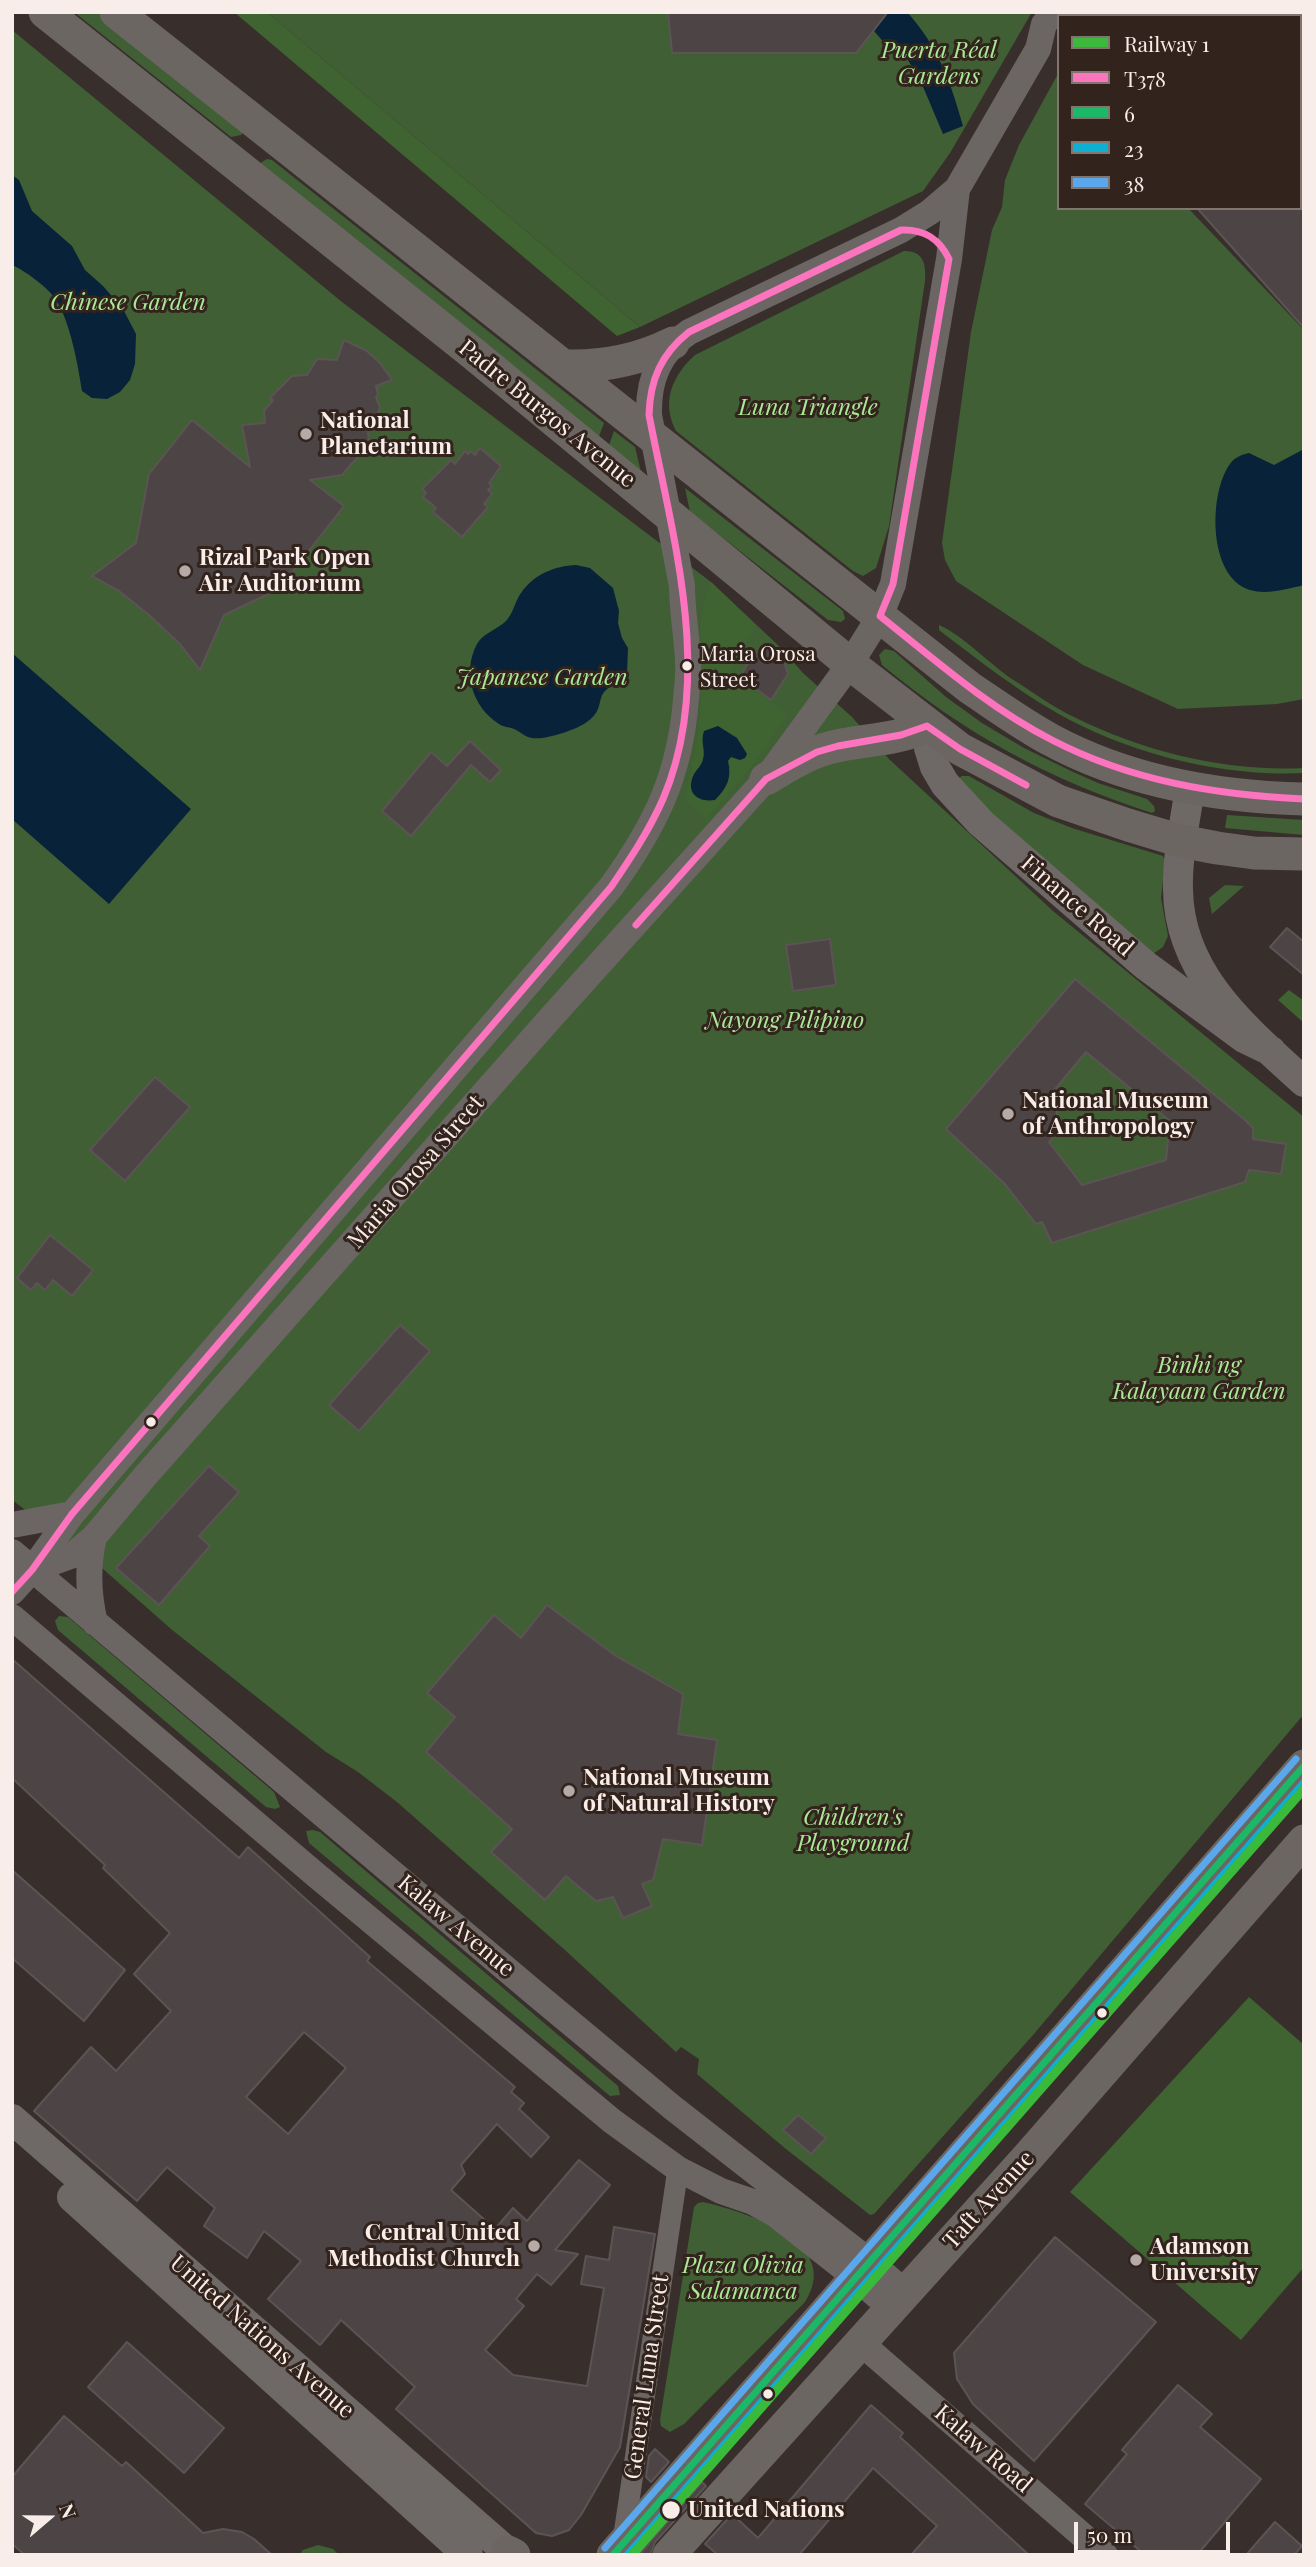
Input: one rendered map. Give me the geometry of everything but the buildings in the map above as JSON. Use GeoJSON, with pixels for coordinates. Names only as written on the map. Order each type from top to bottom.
{"type":"FeatureCollection","features":[{"type":"Feature","properties":{"kind":"main road","name":"Padre Burgos Avenue"},"geometry":{"type":"LineString","coordinates":[[45,12],[470,351],[850,664],[960,749],[1058,801],[1181,841],[1254,853],[1304,854]]}},
{"type":"Feature","properties":{"kind":"main road","name":"Padre Burgos Avenue"},"geometry":{"type":"LineString","coordinates":[[116,12],[970,688],[1052,740],[1100,761],[1159,781],[1247,797],[1304,799]]}},
{"type":"Feature","properties":{"kind":"main road"},"geometry":{"type":"LineString","coordinates":[[238,167],[265,131]]}},
{"type":"Feature","properties":{"kind":"main road"},"geometry":{"type":"LineString","coordinates":[[566,366],[620,363],[673,343]]}},
{"type":"Feature","properties":{"kind":"main road"},"geometry":{"type":"LineString","coordinates":[[766,779],[824,749],[907,736],[927,726]]}},
{"type":"Feature","properties":{"kind":"main road","name":"Finance Road"},"geometry":{"type":"LineString","coordinates":[[927,726],[929,748],[935,767],[945,784],[981,823],[1145,965],[1244,1038],[1270,1051]]}},
{"type":"Feature","properties":{"kind":"main road","name":"Finance Road"},"geometry":{"type":"LineString","coordinates":[[1190,788],[1181,841],[1178,888],[1184,933],[1191,954],[1211,989],[1270,1051],[1304,1082]]}},
{"type":"Feature","properties":{"kind":"main road"},"geometry":{"type":"LineString","coordinates":[[1145,965],[1159,967],[1167,962],[1179,950],[1184,933]]}},
{"type":"Feature","properties":{"kind":"main road"},"geometry":{"type":"LineString","coordinates":[[614,2551],[1304,1766]]}},
{"type":"Feature","properties":{"kind":"main road","name":"Taft Avenue"},"geometry":{"type":"LineString","coordinates":[[669,2555],[862,2344],[1304,1840]]}},
{"type":"Feature","properties":{"kind":"main road","name":"United Nations Avenue"},"geometry":{"type":"LineString","coordinates":[[13,2126],[511,2554]]}},
{"type":"Feature","properties":{"kind":"main road","name":"United Nations Avenue"},"geometry":{"type":"LineString","coordinates":[[13,2126],[468,2555]]}},
{"type":"Feature","properties":{"kind":"street"},"geometry":{"type":"LineString","coordinates":[[1038,49],[1044,24],[1055,12]]}},
{"type":"Feature","properties":{"kind":"street"},"geometry":{"type":"LineString","coordinates":[[673,343],[689,332],[901,230],[937,207],[957,189],[1038,49],[1057,31]]}},
{"type":"Feature","properties":{"kind":"street"},"geometry":{"type":"LineString","coordinates":[[880,616],[893,584],[949,259],[957,189]]}},
{"type":"Feature","properties":{"kind":"street"},"geometry":{"type":"LineString","coordinates":[[901,230],[927,232],[941,243],[949,259]]}},
{"type":"Feature","properties":{"kind":"street","name":"Maria Orosa Street"},"geometry":{"type":"LineString","coordinates":[[12,1592],[32,1570],[72,1514],[611,887],[650,828],[667,794],[678,756],[688,663],[682,586],[649,415],[650,386],[659,363],[673,343]]}},
{"type":"Feature","properties":{"kind":"street","name":"Maria Orosa Street"},"geometry":{"type":"LineString","coordinates":[[32,1570],[74,1555],[94,1537],[555,1013],[766,779],[850,664],[880,616]]}},
{"type":"Feature","properties":{"kind":"street"},"geometry":{"type":"LineString","coordinates":[[12,1525],[72,1514]]}},
{"type":"Feature","properties":{"kind":"street"},"geometry":{"type":"LineString","coordinates":[[94,1537],[89,1559],[89,1591],[95,1623]]}},
{"type":"Feature","properties":{"kind":"street","name":"Kalaw Avenue"},"geometry":{"type":"LineString","coordinates":[[12,1552],[899,2301]]}},
{"type":"Feature","properties":{"kind":"street","name":"Kalaw Avenue"},"geometry":{"type":"LineString","coordinates":[[12,1617],[612,2122],[678,2169],[753,2202],[862,2269]]}},
{"type":"Feature","properties":{"kind":"street","name":"General Luna Street"},"geometry":{"type":"LineString","coordinates":[[614,2551],[678,2169]]}},
{"type":"Feature","properties":{"kind":"street","name":"Kalaw Road"},"geometry":{"type":"LineString","coordinates":[[862,2344],[1105,2555]]}},
{"type":"Feature","properties":{"kind":"green space"},"geometry":{"type":"Polygon","coordinates":[[[74,12],[100,12],[243,133],[231,137],[74,12]]]}},
{"type":"Feature","properties":{"kind":"green space"},"geometry":{"type":"Polygon","coordinates":[[[234,12],[267,12],[640,327],[617,336],[234,12]]]}},
{"type":"Feature","properties":{"kind":"green space","name":"Puerta Réal Gardens"},"geometry":{"type":"Polygon","coordinates":[[[267,12],[1032,12],[950,153],[923,191],[640,327],[267,12]]]}},
{"type":"Feature","properties":{"kind":"green space"},"geometry":{"type":"Polygon","coordinates":[[[12,30],[342,302],[711,582],[780,647],[803,673],[852,717],[889,759],[1053,911],[1304,1117],[1304,1714],[1033,2035],[874,2214],[870,2215],[786,2149],[697,2074],[699,2059],[681,2047],[676,2052],[397,1802],[326,1752],[171,1629],[94,1561],[12,1500],[12,30]]]}},
{"type":"Feature","properties":{"kind":"green space"},"geometry":{"type":"Polygon","coordinates":[[[1057,76],[1057,210],[1190,210],[1304,330],[1304,699],[1277,704],[1178,709],[1083,665],[956,581],[945,560],[942,543],[971,332],[992,230],[1002,207],[1005,180],[1019,145],[1057,76]]]}},
{"type":"Feature","properties":{"kind":"green space"},"geometry":{"type":"Polygon","coordinates":[[[267,159],[272,160],[604,423],[598,439],[260,163],[267,159]]]}},
{"type":"Feature","properties":{"kind":"green space","name":"Luna Triangle"},"geometry":{"type":"Polygon","coordinates":[[[904,251],[920,256],[925,269],[925,281],[889,526],[876,568],[863,576],[853,571],[676,431],[669,410],[669,400],[680,372],[695,355],[904,251]]]}},
{"type":"Feature","properties":{"kind":"green space"},"geometry":{"type":"Polygon","coordinates":[[[614,431],[635,447],[641,472],[608,448],[614,431]]]}},
{"type":"Feature","properties":{"kind":"green space"},"geometry":{"type":"Polygon","coordinates":[[[685,488],[843,611],[845,619],[841,622],[828,620],[690,512],[685,488]]]}},
{"type":"Feature","properties":{"kind":"green space"},"geometry":{"type":"Polygon","coordinates":[[[711,582],[756,625],[729,673],[788,714],[750,769],[706,819],[684,799],[698,730],[701,687],[700,634],[711,582]],[[702,748],[704,755],[700,766],[730,767],[728,761],[731,757],[745,758],[702,748]]]}},
{"type":"Feature","properties":{"kind":"green space"},"geometry":{"type":"Polygon","coordinates":[[[939,625],[1044,700],[1102,730],[1158,750],[1187,757],[1246,767],[1304,768],[1304,773],[1208,767],[1145,751],[1085,728],[996,673],[939,630],[939,625]]]}},
{"type":"Feature","properties":{"kind":"green space"},"geometry":{"type":"Polygon","coordinates":[[[885,649],[894,651],[946,697],[982,723],[1071,771],[1147,799],[1155,811],[1152,813],[1114,800],[1043,770],[977,734],[882,665],[879,655],[885,649]]]}},
{"type":"Feature","properties":{"kind":"green space"},"geometry":{"type":"Polygon","coordinates":[[[969,776],[1034,813],[1072,828],[1163,856],[1165,861],[1161,898],[1168,936],[1163,947],[1153,954],[1040,870],[959,778],[969,776]]]}},
{"type":"Feature","properties":{"kind":"green space"},"geometry":{"type":"Polygon","coordinates":[[[1227,815],[1304,820],[1304,835],[1225,828],[1227,815]]]}},
{"type":"Feature","properties":{"kind":"green space"},"geometry":{"type":"Polygon","coordinates":[[[1225,885],[1244,886],[1212,914],[1209,898],[1225,885]]]}},
{"type":"Feature","properties":{"kind":"green space"},"geometry":{"type":"Polygon","coordinates":[[[1289,990],[1304,1001],[1304,1023],[1278,1000],[1289,990]]]}},
{"type":"Feature","properties":{"kind":"green space"},"geometry":{"type":"Polygon","coordinates":[[[59,1616],[68,1617],[274,1792],[280,1807],[266,1807],[58,1630],[55,1621],[59,1616]]]}},
{"type":"Feature","properties":{"kind":"green space"},"geometry":{"type":"Polygon","coordinates":[[[306,1831],[320,1832],[618,2086],[620,2095],[610,2096],[309,1843],[306,1831]]]}},
{"type":"Feature","properties":{"kind":"green space"},"geometry":{"type":"Polygon","coordinates":[[[1249,1997],[1304,2045],[1304,2267],[1241,2340],[1070,2192],[1249,1997]]]}},
{"type":"Feature","properties":{"kind":"green space","name":"Plaza Olivia Salamanca"},"geometry":{"type":"Polygon","coordinates":[[[703,2202],[743,2213],[785,2233],[801,2247],[812,2262],[814,2281],[805,2302],[684,2424],[670,2432],[661,2426],[660,2420],[694,2207],[703,2202]]]}},
{"type":"Feature","properties":{"kind":"green space"},"geometry":{"type":"Polygon","coordinates":[[[318,2545],[333,2549],[339,2555],[299,2555],[303,2550],[318,2545]]]}},
{"type":"Feature","properties":{"kind":"water"},"geometry":{"type":"Polygon","coordinates":[[[888,12],[907,12],[927,38],[948,80],[963,126],[943,134],[921,82],[908,60],[887,46],[874,31],[888,12]]]}},
{"type":"Feature","properties":{"kind":"water"},"geometry":{"type":"Polygon","coordinates":[[[12,175],[19,180],[32,211],[72,246],[85,270],[123,309],[136,334],[135,364],[130,380],[120,392],[107,399],[92,398],[82,391],[73,344],[61,309],[53,295],[12,265],[12,175]]]}},
{"type":"Feature","properties":{"kind":"water"},"geometry":{"type":"Polygon","coordinates":[[[1304,449],[1304,585],[1270,592],[1250,590],[1236,582],[1226,569],[1219,552],[1216,513],[1223,477],[1232,462],[1243,455],[1249,453],[1274,465],[1304,449]]]}},
{"type":"Feature","properties":{"kind":"water"},"geometry":{"type":"Polygon","coordinates":[[[576,565],[590,568],[613,588],[619,611],[618,623],[628,648],[627,674],[606,690],[598,710],[584,724],[548,737],[528,737],[501,725],[482,708],[476,699],[470,677],[473,655],[480,640],[508,618],[526,586],[553,569],[576,565]]]}},
{"type":"Feature","properties":{"kind":"water"},"geometry":{"type":"Polygon","coordinates":[[[12,653],[191,809],[109,904],[12,819],[12,653]]]}},
{"type":"Feature","properties":{"kind":"water"},"geometry":{"type":"Polygon","coordinates":[[[718,726],[737,738],[747,754],[740,760],[731,757],[728,761],[729,778],[723,791],[715,800],[703,800],[694,795],[692,780],[703,759],[704,731],[718,726]]]}},
{"type":"Feature","properties":{"kind":"rail line","name":"1"},"geometry":{"type":"LineString","coordinates":[[632,2555],[1304,1789]]}},
{"type":"Feature","properties":{"kind":"transit line","name":"T378"},"geometry":{"type":"LineString","coordinates":[[12,1592],[32,1570],[72,1514],[611,887],[652,822],[663,799],[678,753],[686,705],[688,657],[678,559],[649,415],[652,390],[659,369],[671,349],[689,332],[901,230],[917,231],[930,236],[941,245],[949,259],[893,584],[880,616],[1006,713],[1082,754],[1144,776],[1175,783],[1239,794],[1304,799]]}},
{"type":"Feature","properties":{"kind":"transit line","name":"T378"},"geometry":{"type":"LineString","coordinates":[[636,925],[766,779],[817,752],[901,735],[927,726],[960,749],[1026,785]]}},
{"type":"Feature","properties":{"kind":"transit line","name":"38"},"geometry":{"type":"LineString","coordinates":[[605,2548],[1296,1759]]}},
{"type":"Feature","properties":{"kind":"transit line","name":"6"},"geometry":{"type":"LineString","coordinates":[[613,2555],[1304,1766]]}},
{"type":"Feature","properties":{"kind":"transit line","name":"23"},"geometry":{"type":"LineString","coordinates":[[627,2555],[1304,1782]]}},
{"type":"Feature","properties":{"kind":"place","name":"National Planetarium"},"geometry":{"type":"Point","coordinates":[306,434]}},
{"type":"Feature","properties":{"kind":"place","name":"Rizal Park Open Air Auditorium"},"geometry":{"type":"Point","coordinates":[185,571]}},
{"type":"Feature","properties":{"kind":"place","name":"Maria Orosa Street"},"geometry":{"type":"Point","coordinates":[687,666]}},
{"type":"Feature","properties":{"kind":"place","name":"National Museum of Anthropology"},"geometry":{"type":"Point","coordinates":[1008,1114]}},
{"type":"Feature","properties":{"kind":"place","name":"National Museum of Natural History"},"geometry":{"type":"Point","coordinates":[569,1791]}},
{"type":"Feature","properties":{"kind":"place","name":"Central United Methodist Church"},"geometry":{"type":"Point","coordinates":[534,2246]}},
{"type":"Feature","properties":{"kind":"place","name":"Adamson University"},"geometry":{"type":"Point","coordinates":[1136,2260]}},
{"type":"Feature","properties":{"kind":"place","name":"United Nations"},"geometry":{"type":"Point","coordinates":[671,2510]}},
{"type":"Feature","properties":{"kind":"park label","name":"Chinese Garden"},"geometry":{"type":"Point","coordinates":[128,303]}},
{"type":"Feature","properties":{"kind":"park label","name":"Japanese Garden"},"geometry":{"type":"Point","coordinates":[542,678]}},
{"type":"Feature","properties":{"kind":"park label","name":"Nayong Pilipino"},"geometry":{"type":"Point","coordinates":[785,1021]}},
{"type":"Feature","properties":{"kind":"park label","name":"Binhi ng Kalayaan Garden"},"geometry":{"type":"Point","coordinates":[1199,1379]}},
{"type":"Feature","properties":{"kind":"park label","name":"Children's Playground"},"geometry":{"type":"Point","coordinates":[853,1831]}}]}
